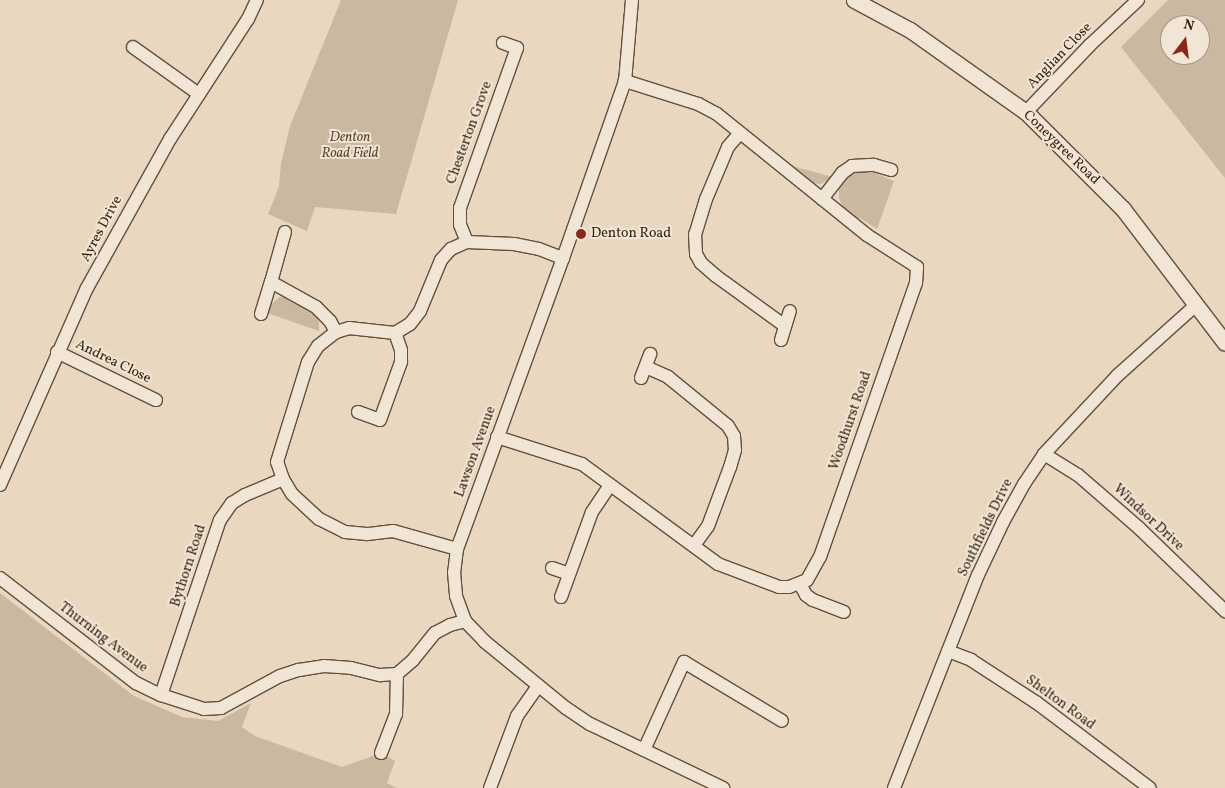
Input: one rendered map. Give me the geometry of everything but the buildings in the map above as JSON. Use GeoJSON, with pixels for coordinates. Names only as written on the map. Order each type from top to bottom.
{"type":"FeatureCollection","features":[{"type":"Feature","properties":{"kind":"street","name":"Ayres Drive"},"geometry":{"type":"LineString","coordinates":[[0,485],[57,352],[87,288],[136,196],[248,19],[257,0]]}},
{"type":"Feature","properties":{"kind":"street","name":"Lawson Avenue"},"geometry":{"type":"LineString","coordinates":[[632,0],[625,81],[457,549],[454,572],[456,596],[465,621],[484,641],[538,686],[590,724],[723,788]]}},
{"type":"Feature","properties":{"kind":"street","name":"Coneygree Road"},"geometry":{"type":"LineString","coordinates":[[854,0],[910,30],[1026,112],[1124,209],[1225,343]]}},
{"type":"Feature","properties":{"kind":"street","name":"Anglian Close"},"geometry":{"type":"LineString","coordinates":[[1026,112],[1090,45],[1138,0]]}},
{"type":"Feature","properties":{"kind":"street","name":"Chesterton Grove"},"geometry":{"type":"LineString","coordinates":[[467,242],[460,226],[460,208],[516,48],[503,43]]}},
{"type":"Feature","properties":{"kind":"street"},"geometry":{"type":"LineString","coordinates":[[133,47],[200,94]]}},
{"type":"Feature","properties":{"kind":"street","name":"Woodhurst Road"},"geometry":{"type":"LineString","coordinates":[[625,81],[698,104],[717,114],[867,235],[917,267],[916,283],[820,557],[807,580],[800,584]]}},
{"type":"Feature","properties":{"kind":"street"},"geometry":{"type":"LineString","coordinates":[[740,133],[728,147],[706,200],[695,234],[696,254],[700,263],[785,326]]}},
{"type":"Feature","properties":{"kind":"street"},"geometry":{"type":"LineString","coordinates":[[822,199],[842,173],[852,166],[874,165],[891,170]]}},
{"type":"Feature","properties":{"kind":"street"},"geometry":{"type":"LineString","coordinates":[[261,314],[285,232]]}},
{"type":"Feature","properties":{"kind":"street"},"geometry":{"type":"LineString","coordinates":[[457,549],[393,531],[356,534],[334,528],[313,514],[292,494],[283,479],[277,462],[308,362],[318,346],[336,332],[349,328],[395,333],[410,324],[420,311],[441,260],[450,249],[467,242],[514,244],[539,249],[563,258]]}},
{"type":"Feature","properties":{"kind":"street"},"geometry":{"type":"LineString","coordinates":[[271,282],[316,307],[330,321],[336,332]]}},
{"type":"Feature","properties":{"kind":"street","name":"Southfields Drive"},"geometry":{"type":"LineString","coordinates":[[894,788],[978,575],[1003,522],[1044,454],[1118,375],[1196,305]]}},
{"type":"Feature","properties":{"kind":"street"},"geometry":{"type":"LineString","coordinates":[[781,340],[790,311]]}},
{"type":"Feature","properties":{"kind":"street"},"geometry":{"type":"LineString","coordinates":[[358,412],[380,420],[401,362],[401,350],[395,333]]}},
{"type":"Feature","properties":{"kind":"street","name":"Andrea Close"},"geometry":{"type":"LineString","coordinates":[[57,352],[156,400]]}},
{"type":"Feature","properties":{"kind":"street"},"geometry":{"type":"LineString","coordinates":[[650,354],[644,372],[668,377],[728,426],[734,436],[735,450],[730,467],[708,526],[694,545]]}},
{"type":"Feature","properties":{"kind":"street"},"geometry":{"type":"LineString","coordinates":[[497,437],[582,464],[718,564],[779,587],[800,584],[806,595],[813,600],[844,612]]}},
{"type":"Feature","properties":{"kind":"street","name":"Windsor Drive"},"geometry":{"type":"LineString","coordinates":[[1044,454],[1078,475],[1139,528],[1225,611]]}},
{"type":"Feature","properties":{"kind":"street","name":"Bythorn Road"},"geometry":{"type":"LineString","coordinates":[[161,695],[220,520],[232,504],[245,494],[283,479]]}},
{"type":"Feature","properties":{"kind":"street"},"geometry":{"type":"LineString","coordinates":[[561,597],[592,512],[610,484]]}},
{"type":"Feature","properties":{"kind":"street"},"geometry":{"type":"LineString","coordinates":[[552,568],[569,574]]}},
{"type":"Feature","properties":{"kind":"street","name":"Thurning Avenue"},"geometry":{"type":"LineString","coordinates":[[0,578],[136,683],[161,695],[204,709],[221,708],[280,676],[298,670],[324,666],[351,668],[380,675],[397,674]]}},
{"type":"Feature","properties":{"kind":"street"},"geometry":{"type":"LineString","coordinates":[[382,753],[396,714],[397,674],[414,660],[435,634],[450,625],[465,621]]}},
{"type":"Feature","properties":{"kind":"street","name":"Shelton Road"},"geometry":{"type":"LineString","coordinates":[[948,651],[970,660],[1037,703],[1150,788]]}},
{"type":"Feature","properties":{"kind":"street"},"geometry":{"type":"LineString","coordinates":[[644,750],[684,662],[782,721]]}},
{"type":"Feature","properties":{"kind":"street"},"geometry":{"type":"LineString","coordinates":[[490,788],[517,716],[538,686]]}},
{"type":"Feature","properties":{"kind":"green space","name":"Denton Road Field"},"geometry":{"type":"Polygon","coordinates":[[[341,0],[458,0],[396,214],[315,207],[307,231],[268,214],[279,187],[281,163],[290,126],[341,0]]]}},
{"type":"Feature","properties":{"kind":"green space"},"geometry":{"type":"Polygon","coordinates":[[[1168,0],[1225,0],[1225,178],[1121,47],[1168,0]]]}},
{"type":"Feature","properties":{"kind":"green space"},"geometry":{"type":"Polygon","coordinates":[[[792,166],[833,177],[821,184],[813,183],[795,171],[792,166]]]}},
{"type":"Feature","properties":{"kind":"green space"},"geometry":{"type":"Polygon","coordinates":[[[867,170],[894,181],[877,229],[860,218],[855,219],[843,208],[839,198],[839,186],[852,171],[867,170]]]}},
{"type":"Feature","properties":{"kind":"green space"},"geometry":{"type":"Polygon","coordinates":[[[287,296],[314,310],[319,322],[319,331],[267,313],[271,304],[280,297],[287,296]]]}},
{"type":"Feature","properties":{"kind":"green space"},"geometry":{"type":"Polygon","coordinates":[[[0,593],[134,696],[182,717],[218,721],[251,703],[242,727],[255,736],[342,767],[381,753],[395,761],[387,783],[397,788],[0,788],[0,593]]]}},
{"type":"Feature","properties":{"kind":"place","name":"Denton Road"},"geometry":{"type":"Point","coordinates":[581,234]}}]}
